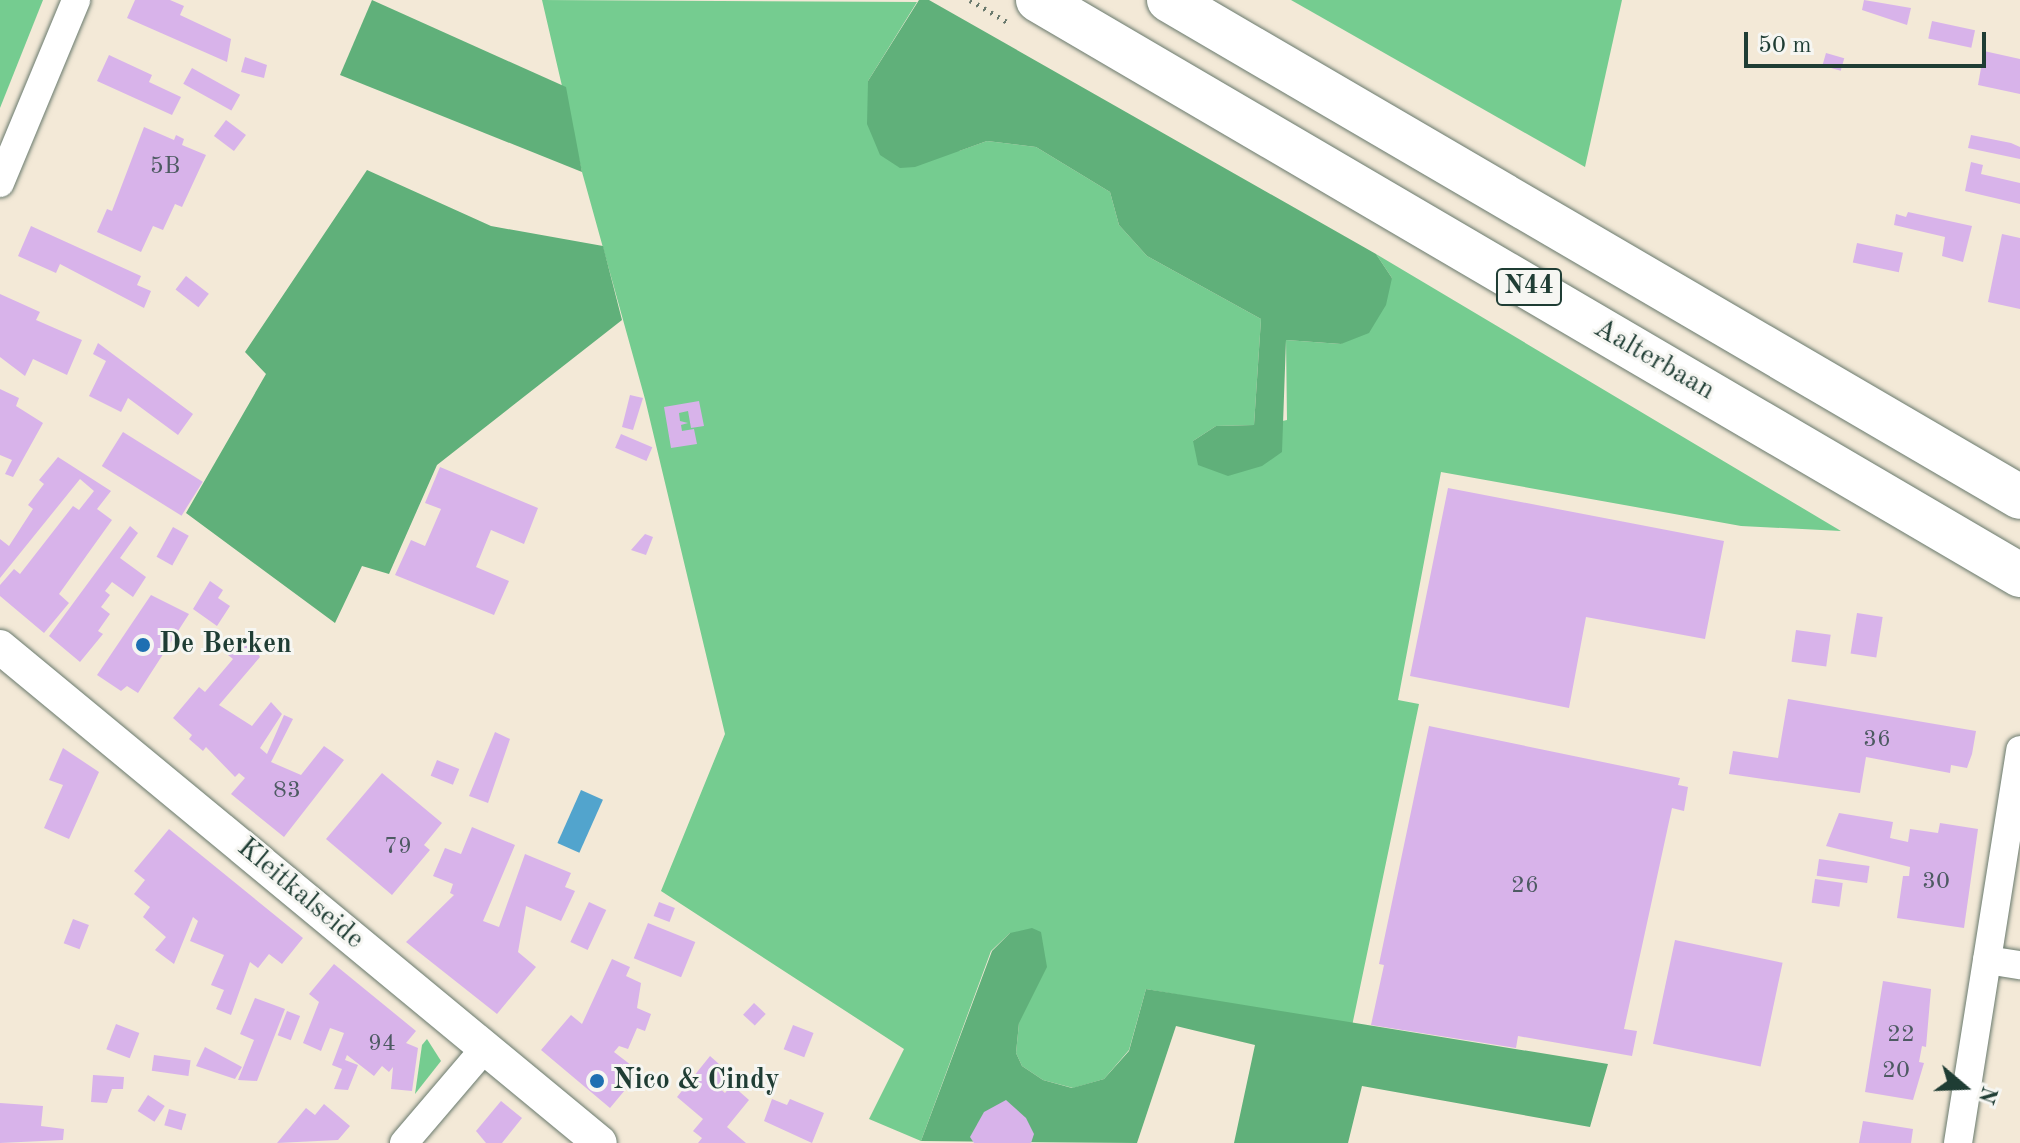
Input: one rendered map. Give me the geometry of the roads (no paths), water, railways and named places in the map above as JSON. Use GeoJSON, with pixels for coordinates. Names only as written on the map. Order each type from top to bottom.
{"type":"FeatureCollection","features":[{"type":"Feature","properties":{"kind":"highway","name":"Aalterbaan"},"geometry":{"type":"LineString","coordinates":[[1038,0],[2020,575]]}},
{"type":"Feature","properties":{"kind":"highway","name":"N44"},"geometry":{"type":"LineString","coordinates":[[1169,0],[2020,497]]}},
{"type":"Feature","properties":{"kind":"street"},"geometry":{"type":"LineString","coordinates":[[0,183],[76,0]]}},
{"type":"Feature","properties":{"kind":"street","name":"Kleitkalseide"},"geometry":{"type":"LineString","coordinates":[[0,647],[600,1143]]}},
{"type":"Feature","properties":{"kind":"street"},"geometry":{"type":"LineString","coordinates":[[1958,1143],[2020,750]]}},
{"type":"Feature","properties":{"kind":"street"},"geometry":{"type":"LineString","coordinates":[[1987,960],[2020,965]]}},
{"type":"Feature","properties":{"kind":"street"},"geometry":{"type":"LineString","coordinates":[[404,1143],[485,1048]]}},
{"type":"Feature","properties":{"kind":"water"},"geometry":{"type":"Polygon","coordinates":[[[581,790],[603,800],[579,853],[557,843],[581,790]]]}},
{"type":"Feature","properties":{"kind":"place","name":"De Berken"},"geometry":{"type":"Point","coordinates":[143,645]}},
{"type":"Feature","properties":{"kind":"place","name":"Nico & Cindy"},"geometry":{"type":"Point","coordinates":[597,1081]}}]}
